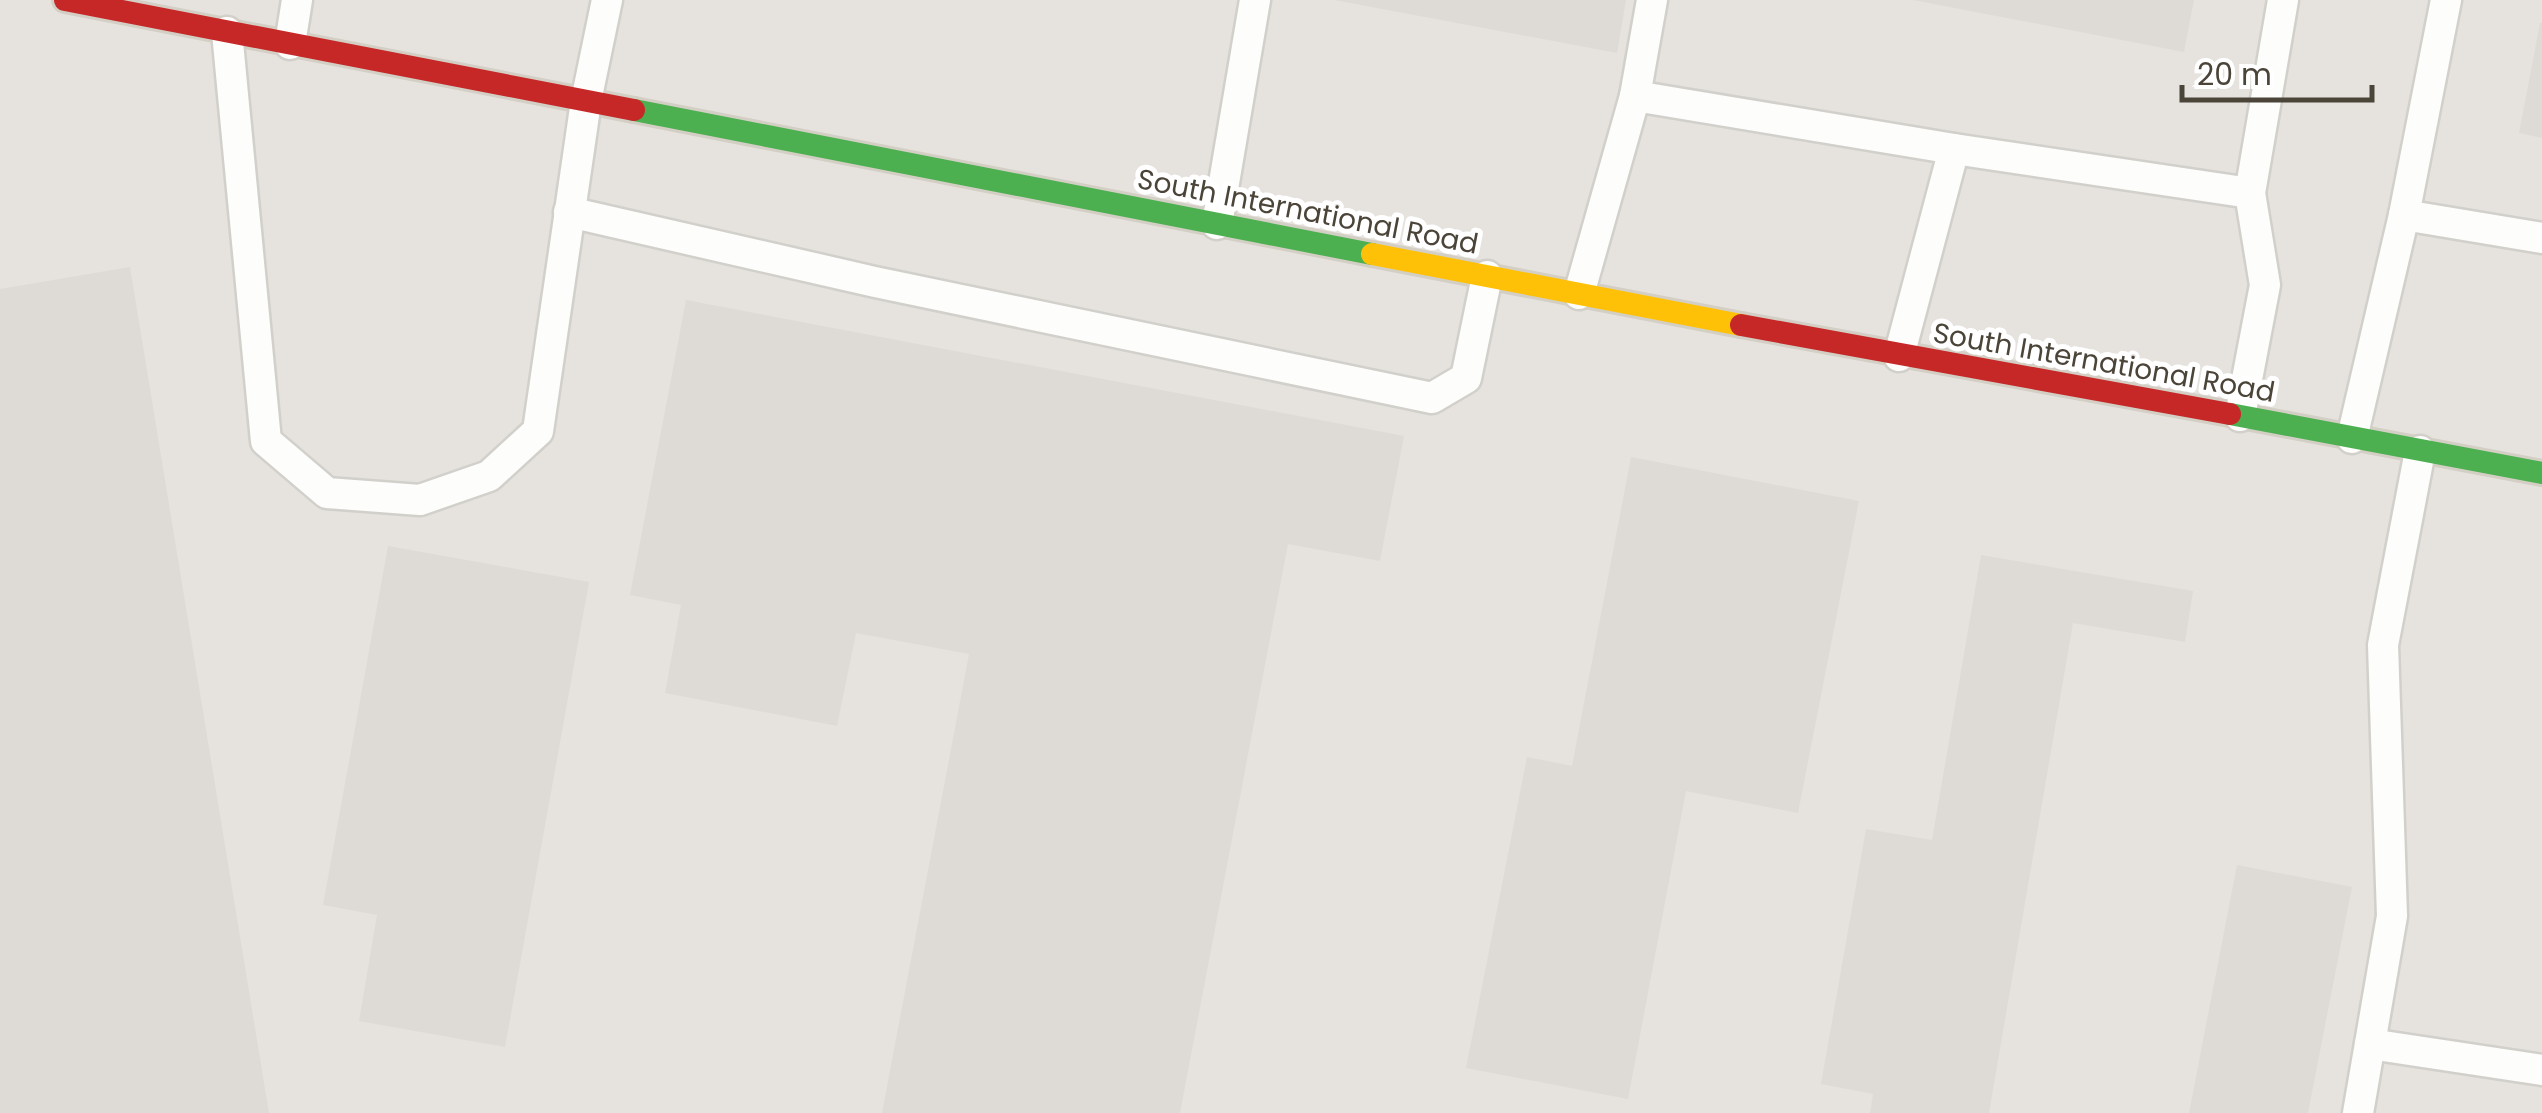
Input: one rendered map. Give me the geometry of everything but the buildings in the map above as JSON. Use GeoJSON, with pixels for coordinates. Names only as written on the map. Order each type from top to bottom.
{"type":"FeatureCollection","features":[{"type":"Feature","properties":{"kind":"street","name":"South International Road"},"geometry":{"type":"LineString","coordinates":[[65,0],[1899,356],[2542,473]]}},
{"type":"Feature","properties":{"kind":"lane"},"geometry":{"type":"LineString","coordinates":[[290,44],[297,0]]}},
{"type":"Feature","properties":{"kind":"lane"},"geometry":{"type":"LineString","coordinates":[[227,32],[266,441],[327,493],[420,500],[489,476],[538,431],[586,101],[607,0]]}},
{"type":"Feature","properties":{"kind":"lane"},"geometry":{"type":"LineString","coordinates":[[1216,224],[1254,0]]}},
{"type":"Feature","properties":{"kind":"lane"},"geometry":{"type":"LineString","coordinates":[[1579,294],[1635,96],[1652,0]]}},
{"type":"Feature","properties":{"kind":"lane"},"geometry":{"type":"LineString","coordinates":[[2240,416],[2264,286],[2250,192],[2283,0]]}},
{"type":"Feature","properties":{"kind":"lane"},"geometry":{"type":"LineString","coordinates":[[2352,438],[2404,214],[2446,0]]}},
{"type":"Feature","properties":{"kind":"lane"},"geometry":{"type":"LineString","coordinates":[[1635,96],[1954,149],[2250,192]]}},
{"type":"Feature","properties":{"kind":"lane"},"geometry":{"type":"LineString","coordinates":[[1899,356],[1954,149]]}},
{"type":"Feature","properties":{"kind":"lane"},"geometry":{"type":"LineString","coordinates":[[570,212],[875,282],[1432,398],[1466,378],[1487,276]]}},
{"type":"Feature","properties":{"kind":"lane"},"geometry":{"type":"LineString","coordinates":[[2404,214],[2542,238]]}},
{"type":"Feature","properties":{"kind":"lane"},"geometry":{"type":"LineString","coordinates":[[2358,1113],[2392,916],[2384,645],[2420,452]]}},
{"type":"Feature","properties":{"kind":"lane"},"geometry":{"type":"LineString","coordinates":[[2370,1044],[2542,1070]]}},
{"type":"Feature","properties":{"kind":"shaded area"},"geometry":{"type":"Polygon","coordinates":[[[0,0],[2542,0],[2542,1113],[0,1113],[0,0]]]}},
{"type":"Feature","properties":{"kind":"traffic: fast"},"geometry":{"type":"LineString","coordinates":[[634,110],[1372,254]]}},
{"type":"Feature","properties":{"kind":"traffic: fast"},"geometry":{"type":"LineString","coordinates":[[2230,414],[2542,473]]}},
{"type":"Feature","properties":{"kind":"traffic: slow"},"geometry":{"type":"LineString","coordinates":[[1372,254],[1741,325]]}},
{"type":"Feature","properties":{"kind":"traffic: jam"},"geometry":{"type":"LineString","coordinates":[[65,0],[634,110]]}},
{"type":"Feature","properties":{"kind":"traffic: jam"},"geometry":{"type":"LineString","coordinates":[[1741,325],[2230,414]]}}]}
